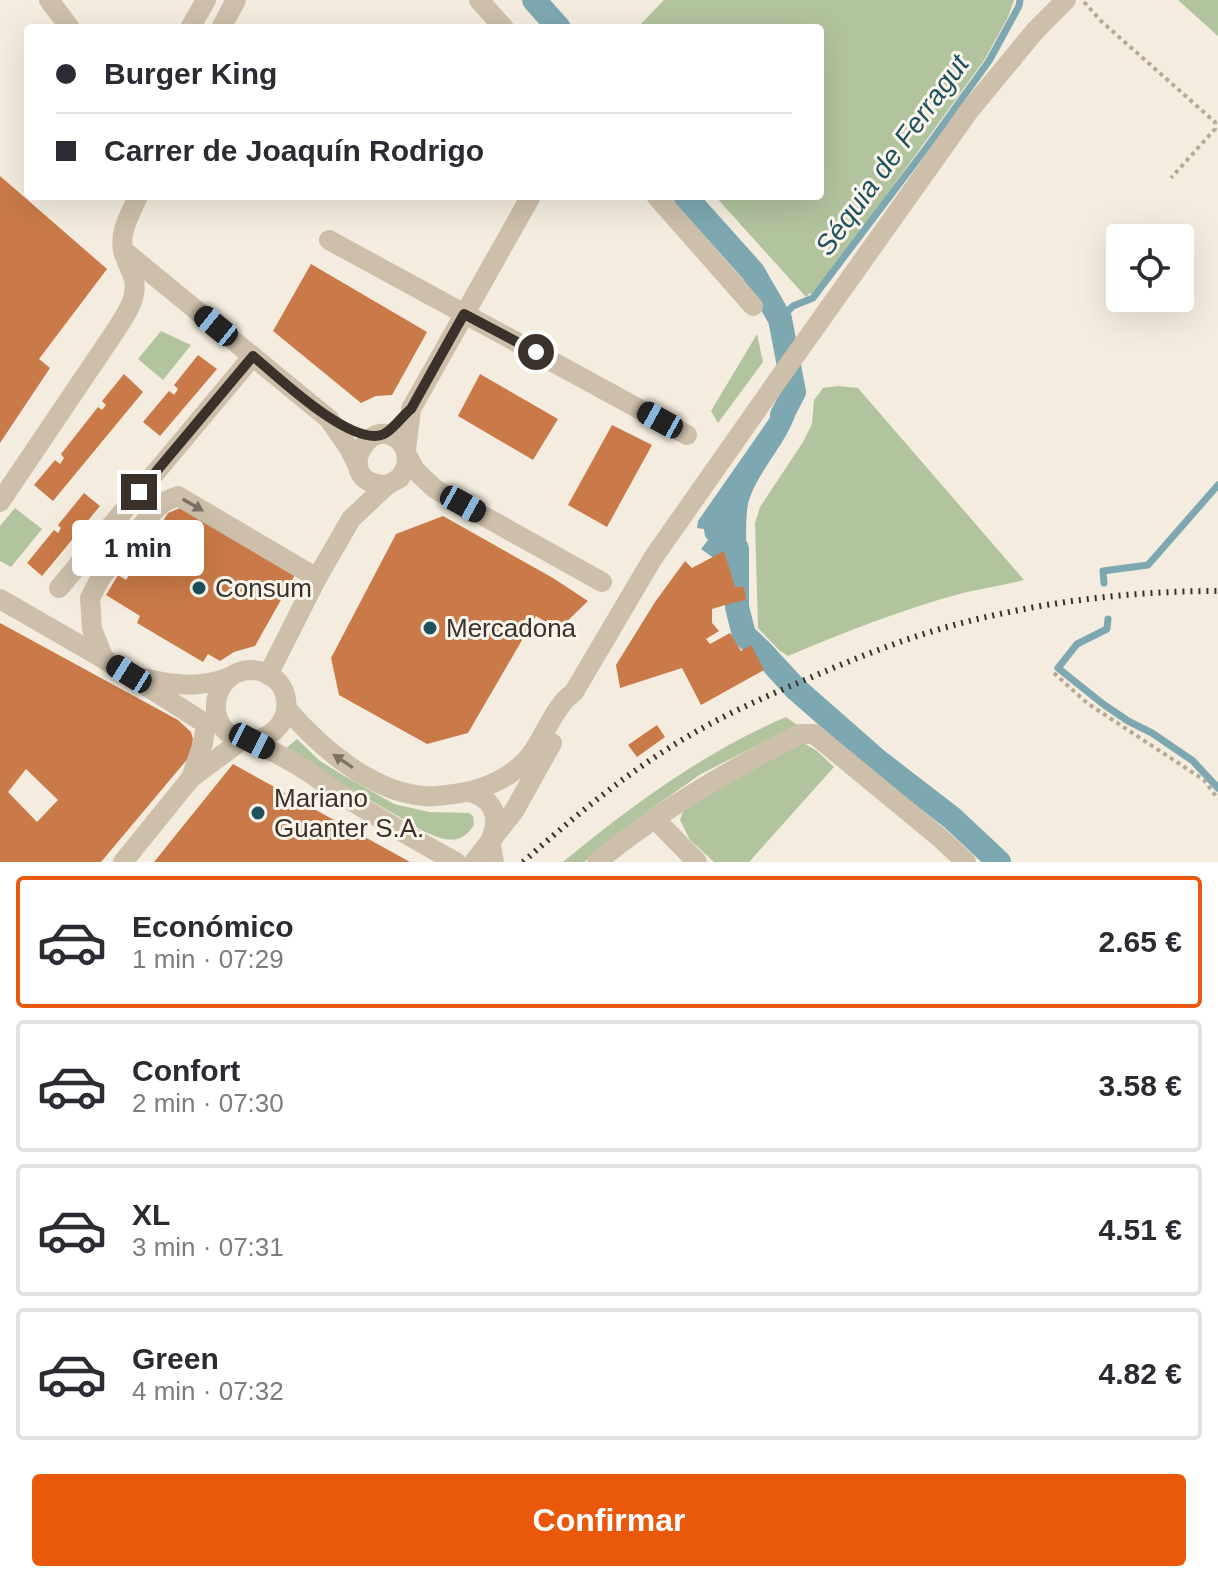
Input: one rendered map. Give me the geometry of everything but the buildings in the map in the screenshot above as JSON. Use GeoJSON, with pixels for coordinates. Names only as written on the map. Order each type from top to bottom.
{"type":"FeatureCollection","features":[{"type":"Feature","properties":{"kind":"street"},"geometry":{"type":"LineString","coordinates":[[49,0],[67,24]]}},
{"type":"Feature","properties":{"kind":"street"},"geometry":{"type":"LineString","coordinates":[[192,24],[206,0]]}},
{"type":"Feature","properties":{"kind":"street"},"geometry":{"type":"LineString","coordinates":[[223,24],[236,0]]}},
{"type":"Feature","properties":{"kind":"street"},"geometry":{"type":"LineString","coordinates":[[479,0],[500,24]]}},
{"type":"Feature","properties":{"kind":"street"},"geometry":{"type":"LineString","coordinates":[[287,709],[325,749],[349,766],[392,789],[426,797],[468,792],[494,783],[523,764],[561,705],[574,692],[653,558],[780,377],[977,101],[1035,31],[1066,0]]}},
{"type":"Feature","properties":{"kind":"street"},"geometry":{"type":"LineString","coordinates":[[0,502],[130,307],[135,294],[134,281],[123,250],[123,229],[136,200]]}},
{"type":"Feature","properties":{"kind":"street"},"geometry":{"type":"LineString","coordinates":[[351,519],[360,469],[359,451],[368,439],[379,435],[411,409],[529,200]]}},
{"type":"Feature","properties":{"kind":"street"},"geometry":{"type":"LineString","coordinates":[[660,200],[753,306]]}},
{"type":"Feature","properties":{"kind":"street"},"geometry":{"type":"LineString","coordinates":[[329,240],[687,435]]}},
{"type":"Feature","properties":{"kind":"street"},"geometry":{"type":"LineString","coordinates":[[123,250],[329,419],[362,434],[397,439],[415,470],[435,489],[602,582]]}},
{"type":"Feature","properties":{"kind":"street"},"geometry":{"type":"LineString","coordinates":[[59,588],[253,356]]}},
{"type":"Feature","properties":{"kind":"street"},"geometry":{"type":"LineString","coordinates":[[268,675],[351,519],[405,472],[411,409]]}},
{"type":"Feature","properties":{"kind":"street"},"geometry":{"type":"LineString","coordinates":[[329,419],[360,469],[372,482],[404,482],[435,489]]}},
{"type":"Feature","properties":{"kind":"street"},"geometry":{"type":"LineString","coordinates":[[104,659],[92,629],[90,598],[101,577],[134,550],[150,515],[164,502],[178,496],[317,578]]}},
{"type":"Feature","properties":{"kind":"street"},"geometry":{"type":"LineString","coordinates":[[0,599],[129,674],[204,734],[242,739],[271,735],[284,720],[287,709],[283,689],[277,681],[259,671],[239,672],[212,684],[174,685],[129,674]]}},
{"type":"Feature","properties":{"kind":"street"},"geometry":{"type":"LineString","coordinates":[[191,778],[218,693],[230,677]]}},
{"type":"Feature","properties":{"kind":"street"},"geometry":{"type":"LineString","coordinates":[[474,862],[492,852],[570,710],[574,692]]}},
{"type":"Feature","properties":{"kind":"street"},"geometry":{"type":"LineString","coordinates":[[216,704],[220,723],[242,739],[301,767],[422,844],[456,862]]}},
{"type":"Feature","properties":{"kind":"street"},"geometry":{"type":"LineString","coordinates":[[597,862],[710,782],[800,734],[814,734],[966,862]]}},
{"type":"Feature","properties":{"kind":"street"},"geometry":{"type":"LineString","coordinates":[[123,862],[191,778],[242,739]]}},
{"type":"Feature","properties":{"kind":"street"},"geometry":{"type":"LineString","coordinates":[[468,792],[481,795],[492,809],[495,822],[492,852]]}},
{"type":"Feature","properties":{"kind":"street"},"geometry":{"type":"LineString","coordinates":[[655,819],[697,862]]}},
{"type":"Feature","properties":{"kind":"path"},"geometry":{"type":"LineString","coordinates":[[1083,0],[1101,21],[1215,122],[1215,129],[1171,178]]}},
{"type":"Feature","properties":{"kind":"path"},"geometry":{"type":"LineString","coordinates":[[1054,673],[1087,703],[1204,780],[1218,799]]}},
{"type":"Feature","properties":{"kind":"green space"},"geometry":{"type":"Polygon","coordinates":[[[664,0],[1014,0],[985,59],[817,291],[806,297],[719,200],[824,200],[824,24],[641,24],[664,0]]]}},
{"type":"Feature","properties":{"kind":"green space"},"geometry":{"type":"Polygon","coordinates":[[[1178,0],[1218,0],[1218,36],[1178,0]]]}},
{"type":"Feature","properties":{"kind":"green space"},"geometry":{"type":"Polygon","coordinates":[[[161,331],[191,345],[163,380],[138,359],[161,331]]]}},
{"type":"Feature","properties":{"kind":"green space"},"geometry":{"type":"Polygon","coordinates":[[[757,334],[763,362],[718,423],[711,411],[757,334]]]}},
{"type":"Feature","properties":{"kind":"green space"},"geometry":{"type":"Polygon","coordinates":[[[823,388],[858,388],[1024,580],[918,606],[788,656],[758,628],[755,523],[760,507],[812,424],[814,400],[823,388]]]}},
{"type":"Feature","properties":{"kind":"green space"},"geometry":{"type":"Polygon","coordinates":[[[15,508],[42,529],[11,567],[0,561],[0,526],[15,508]]]}},
{"type":"Feature","properties":{"kind":"green space"},"geometry":{"type":"Polygon","coordinates":[[[786,717],[797,725],[701,774],[584,862],[563,862],[670,781],[726,746],[786,717]]]}},
{"type":"Feature","properties":{"kind":"green space"},"geometry":{"type":"Polygon","coordinates":[[[297,739],[320,761],[394,804],[429,812],[469,813],[473,816],[474,825],[469,832],[452,840],[425,832],[284,750],[297,739]]]}},
{"type":"Feature","properties":{"kind":"green space"},"geometry":{"type":"Polygon","coordinates":[[[802,742],[834,767],[749,862],[714,862],[690,840],[680,820],[684,809],[802,742]]]}},
{"type":"Feature","properties":{"kind":"water"},"geometry":{"type":"Polygon","coordinates":[[[799,383],[799,400],[789,430],[749,500],[747,580],[738,580],[735,573],[701,549],[708,540],[704,529],[697,528],[698,521],[788,392],[799,383]]]}},
{"type":"Feature","properties":{"kind":"waterway"},"geometry":{"type":"LineString","coordinates":[[534,0],[555,24]]}},
{"type":"Feature","properties":{"kind":"waterway","name":"Séquia de Ferragut"},"geometry":{"type":"LineString","coordinates":[[780,319],[793,306],[813,298],[927,147],[989,61],[1020,0]]}},
{"type":"Feature","properties":{"kind":"waterway"},"geometry":{"type":"LineString","coordinates":[[689,200],[753,272],[780,319],[794,392],[782,415]]}},
{"type":"Feature","properties":{"kind":"waterway"},"geometry":{"type":"LineString","coordinates":[[1104,583],[1103,571],[1148,565],[1218,485]]}},
{"type":"Feature","properties":{"kind":"waterway"},"geometry":{"type":"LineString","coordinates":[[737,549],[737,607],[744,635],[796,689],[878,761],[952,818],[999,862]]}},
{"type":"Feature","properties":{"kind":"waterway"},"geometry":{"type":"LineString","coordinates":[[1108,619],[1107,629],[1077,644],[1058,668],[1103,704],[1193,761],[1218,788]]}},
{"type":"Feature","properties":{"kind":"railway"},"geometry":{"type":"LineString","coordinates":[[523,862],[604,794],[669,748],[751,704],[864,655],[936,630],[1052,604],[1151,593],[1218,591]]}},
{"type":"Feature","properties":{"kind":"place","name":"Consum"},"geometry":{"type":"Point","coordinates":[199,588]}},
{"type":"Feature","properties":{"kind":"place","name":"Mercadona"},"geometry":{"type":"Point","coordinates":[430,628]}},
{"type":"Feature","properties":{"kind":"place","name":"Mariano Guanter S.A."},"geometry":{"type":"Point","coordinates":[258,813]}},
{"type":"Feature","properties":{"kind":"route"},"geometry":{"type":"LineString","coordinates":[[139,492],[253,356],[329,419],[362,434],[375,436],[391,429],[411,409],[464,314],[536,352]]}}]}
